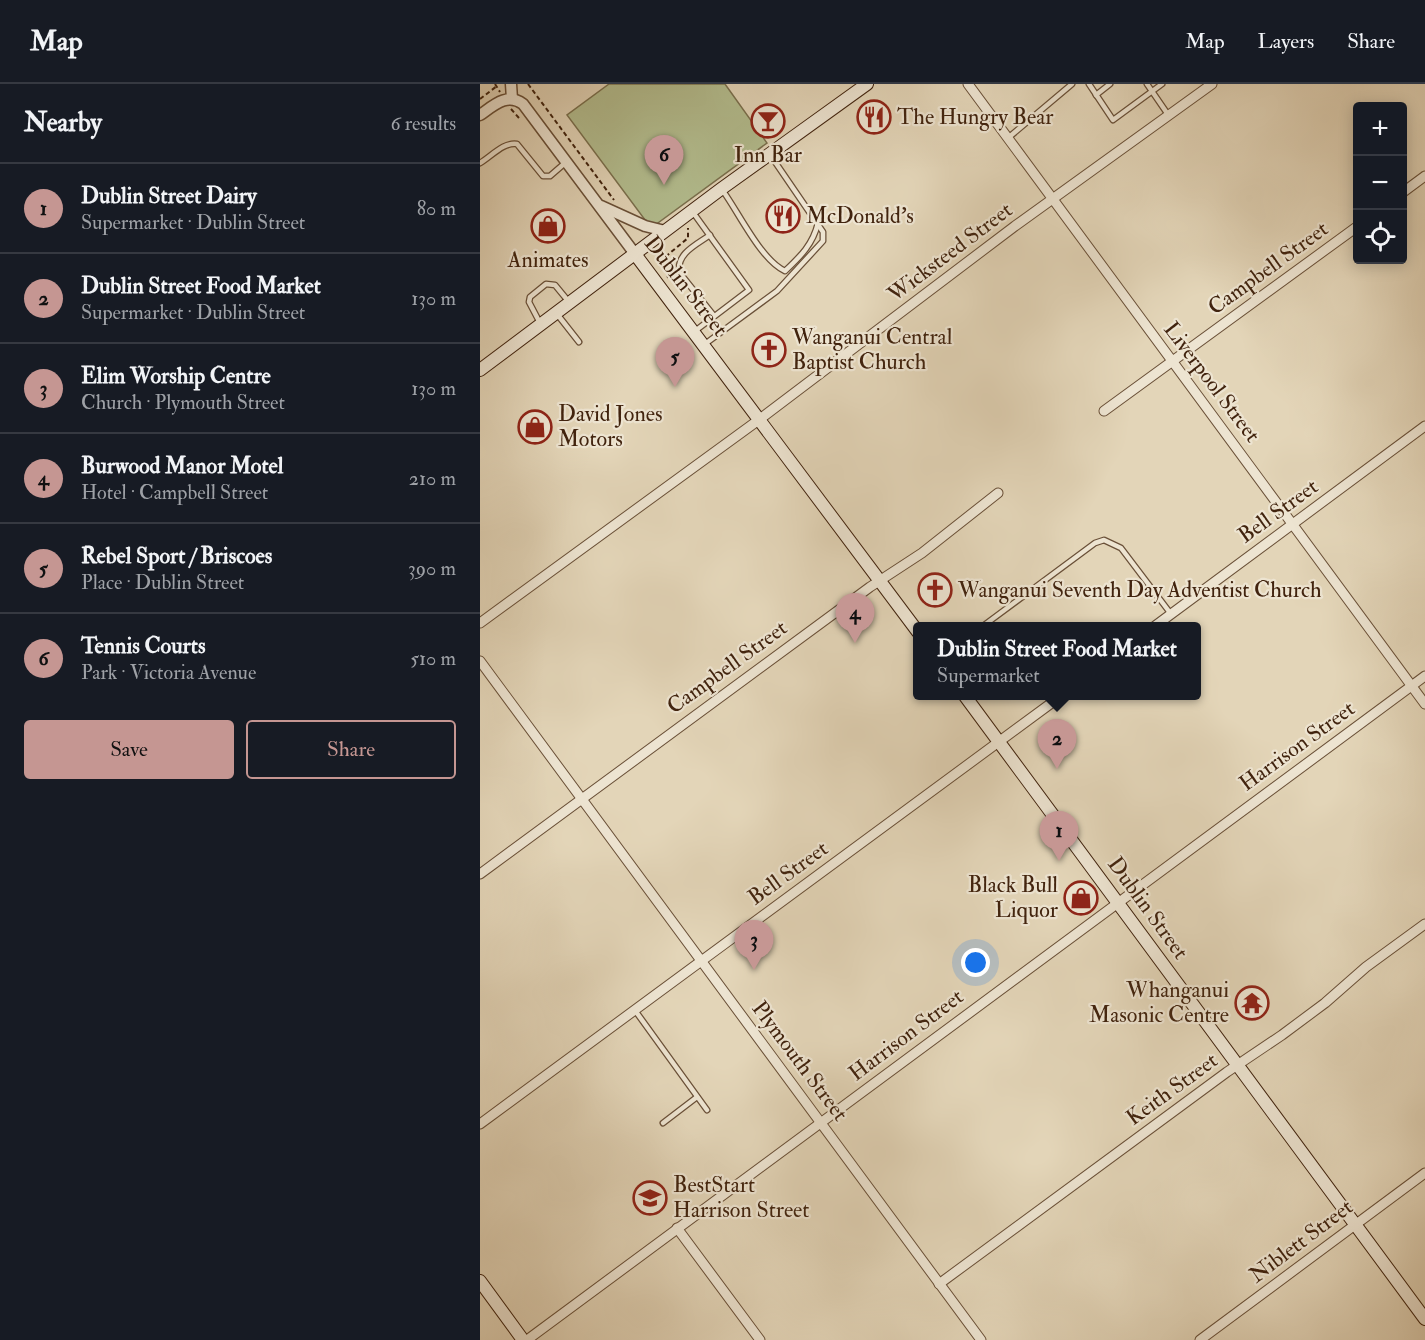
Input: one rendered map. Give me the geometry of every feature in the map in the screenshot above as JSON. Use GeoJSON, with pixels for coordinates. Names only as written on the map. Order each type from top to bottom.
{"type":"FeatureCollection","features":[{"type":"Feature","properties":{"kind":"main road"},"geometry":{"type":"LineString","coordinates":[[480,370],[692,210],[867,84]]}},
{"type":"Feature","properties":{"kind":"main road","name":"Dublin Street"},"geometry":{"type":"LineString","coordinates":[[635,254],[705,344],[913,625]]}},
{"type":"Feature","properties":{"kind":"main road","name":"Dublin Street"},"geometry":{"type":"LineString","coordinates":[[968,700],[1425,1319]]}},
{"type":"Feature","properties":{"kind":"main road"},"geometry":{"type":"LineString","coordinates":[[480,1281],[525,1340]]}},
{"type":"Feature","properties":{"kind":"street"},"geometry":{"type":"LineString","coordinates":[[480,116],[497,103],[512,99],[511,84]]}},
{"type":"Feature","properties":{"kind":"street","name":"Liverpool Street"},"geometry":{"type":"LineString","coordinates":[[968,84],[1425,704]]}},
{"type":"Feature","properties":{"kind":"street","name":"Wicksteed Street"},"geometry":{"type":"LineString","coordinates":[[480,623],[760,419],[1015,226],[1054,201],[1212,84]]}},
{"type":"Feature","properties":{"kind":"street","name":"Dublin Street"},"geometry":{"type":"LineString","coordinates":[[512,99],[523,104],[635,254]]}},
{"type":"Feature","properties":{"kind":"street"},"geometry":{"type":"LineString","coordinates":[[1407,189],[1425,176]]}},
{"type":"Feature","properties":{"kind":"street"},"geometry":{"type":"LineString","coordinates":[[601,206],[645,226],[665,231]]}},
{"type":"Feature","properties":{"kind":"street","name":"Campbell Street"},"geometry":{"type":"LineString","coordinates":[[1104,411],[1353,230]]}},
{"type":"Feature","properties":{"kind":"street","name":"Bell Street"},"geometry":{"type":"LineString","coordinates":[[1161,622],[1425,426]]}},
{"type":"Feature","properties":{"kind":"street","name":"Campbell Street"},"geometry":{"type":"LineString","coordinates":[[480,874],[880,581],[922,553],[998,493]]}},
{"type":"Feature","properties":{"kind":"street","name":"Plymouth Street"},"geometry":{"type":"LineString","coordinates":[[480,661],[981,1340]]}},
{"type":"Feature","properties":{"kind":"street","name":"Harrison Street"},"geometry":{"type":"LineString","coordinates":[[525,1340],[1425,676]]}},
{"type":"Feature","properties":{"kind":"street","name":"Bell Street"},"geometry":{"type":"LineString","coordinates":[[480,1124],[1056,700]]}},
{"type":"Feature","properties":{"kind":"street","name":"Keith Street"},"geometry":{"type":"LineString","coordinates":[[939,1284],[1316,1009],[1366,967],[1425,924]]}},
{"type":"Feature","properties":{"kind":"street","name":"Niblett Street"},"geometry":{"type":"LineString","coordinates":[[1200,1340],[1425,1173]]}},
{"type":"Feature","properties":{"kind":"street"},"geometry":{"type":"LineString","coordinates":[[677,1228],[760,1340]]}},
{"type":"Feature","properties":{"kind":"lane"},"geometry":{"type":"LineString","coordinates":[[1008,138],[1072,84]]}},
{"type":"Feature","properties":{"kind":"lane"},"geometry":{"type":"LineString","coordinates":[[1089,84],[1113,120],[1162,84]]}},
{"type":"Feature","properties":{"kind":"lane"},"geometry":{"type":"LineString","coordinates":[[1096,94],[1110,84]]}},
{"type":"Feature","properties":{"kind":"lane"},"geometry":{"type":"LineString","coordinates":[[1147,84],[1169,116]]}},
{"type":"Feature","properties":{"kind":"lane"},"geometry":{"type":"LineString","coordinates":[[480,163],[507,144],[513,143],[517,144],[543,176],[550,176],[567,161]]}},
{"type":"Feature","properties":{"kind":"lane"},"geometry":{"type":"LineString","coordinates":[[705,344],[777,291],[823,241],[823,232],[818,223],[769,154]]}},
{"type":"Feature","properties":{"kind":"lane"},"geometry":{"type":"LineString","coordinates":[[721,189],[770,259],[782,270],[785,271],[799,258],[814,239],[818,223]]}},
{"type":"Feature","properties":{"kind":"lane"},"geometry":{"type":"LineString","coordinates":[[692,210],[749,290],[695,331]]}},
{"type":"Feature","properties":{"kind":"lane"},"geometry":{"type":"LineString","coordinates":[[710,235],[681,257],[678,264],[679,272],[714,316]]}},
{"type":"Feature","properties":{"kind":"lane"},"geometry":{"type":"LineString","coordinates":[[541,326],[531,311],[529,302],[530,297],[546,284],[555,285],[570,304]]}},
{"type":"Feature","properties":{"kind":"lane"},"geometry":{"type":"LineString","coordinates":[[557,314],[579,342]]}},
{"type":"Feature","properties":{"kind":"lane"},"geometry":{"type":"LineString","coordinates":[[990,622],[1095,543],[1104,540],[1121,548],[1171,614]]}},
{"type":"Feature","properties":{"kind":"lane"},"geometry":{"type":"LineString","coordinates":[[634,1009],[707,1110]]}},
{"type":"Feature","properties":{"kind":"lane"},"geometry":{"type":"LineString","coordinates":[[663,1123],[697,1097]]}},
{"type":"Feature","properties":{"kind":"path"},"geometry":{"type":"LineString","coordinates":[[528,84],[563,135],[619,205]]}},
{"type":"Feature","properties":{"kind":"path"},"geometry":{"type":"LineString","coordinates":[[480,99],[497,86]]}},
{"type":"Feature","properties":{"kind":"path"},"geometry":{"type":"LineString","coordinates":[[664,258],[688,238],[688,234]]}},
{"type":"Feature","properties":{"kind":"path"},"geometry":{"type":"LineString","coordinates":[[661,255],[664,258],[668,278]]}},
{"type":"Feature","properties":{"kind":"green space"},"geometry":{"type":"Polygon","coordinates":[[[609,84],[725,84],[767,143],[651,228],[567,115],[609,84]]]}},
{"type":"Feature","properties":{"kind":"place","name":"The Hungry Bear"},"geometry":{"type":"Point","coordinates":[874,117]}},
{"type":"Feature","properties":{"kind":"place","name":"Inn Bar"},"geometry":{"type":"Point","coordinates":[768,121]}},
{"type":"Feature","properties":{"kind":"place","name":"Tennis Courts"},"geometry":{"type":"Point","coordinates":[664,185]}},
{"type":"Feature","properties":{"kind":"place","name":"McDonald's"},"geometry":{"type":"Point","coordinates":[783,216]}},
{"type":"Feature","properties":{"kind":"place","name":"Animates"},"geometry":{"type":"Point","coordinates":[548,226]}},
{"type":"Feature","properties":{"kind":"place","name":"Wanganui Central Baptist Church"},"geometry":{"type":"Point","coordinates":[769,350]}},
{"type":"Feature","properties":{"kind":"place","name":"Rebel Sport / Briscoes"},"geometry":{"type":"Point","coordinates":[675,387]}},
{"type":"Feature","properties":{"kind":"place","name":"David Jones Motors"},"geometry":{"type":"Point","coordinates":[535,427]}},
{"type":"Feature","properties":{"kind":"place","name":"Wanganui Seventh Day Adventist Church"},"geometry":{"type":"Point","coordinates":[935,590]}},
{"type":"Feature","properties":{"kind":"place","name":"Burwood Manor Motel"},"geometry":{"type":"Point","coordinates":[855,643]}},
{"type":"Feature","properties":{"kind":"place","name":"Dublin Street Food Market"},"geometry":{"type":"Point","coordinates":[1057,769]}},
{"type":"Feature","properties":{"kind":"place","name":"Dublin Street Dairy"},"geometry":{"type":"Point","coordinates":[1059,861]}},
{"type":"Feature","properties":{"kind":"place","name":"Black Bull Liquor"},"geometry":{"type":"Point","coordinates":[1081,898]}},
{"type":"Feature","properties":{"kind":"place","name":"Elim Worship Centre"},"geometry":{"type":"Point","coordinates":[754,970]}},
{"type":"Feature","properties":{"kind":"place","name":"Whanganui Masonic Centre"},"geometry":{"type":"Point","coordinates":[1252,1003]}},
{"type":"Feature","properties":{"kind":"place","name":"BestStart Harrison Street"},"geometry":{"type":"Point","coordinates":[650,1198]}}]}
